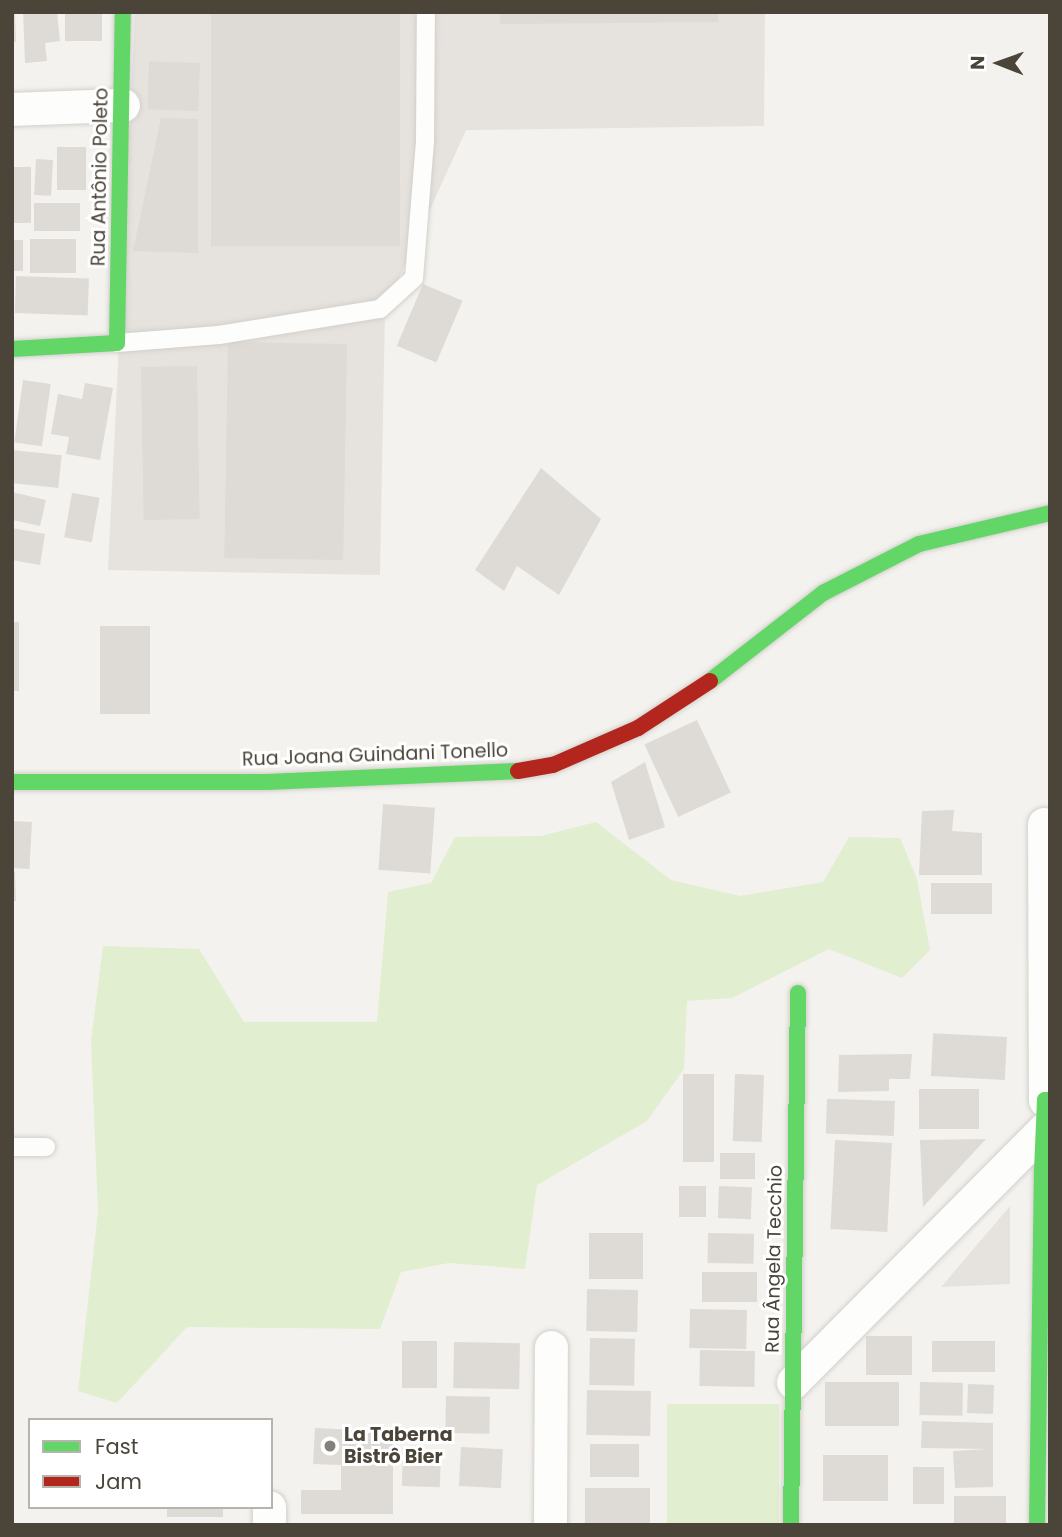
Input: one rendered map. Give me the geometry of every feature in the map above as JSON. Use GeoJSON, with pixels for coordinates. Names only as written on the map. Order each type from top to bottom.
{"type":"FeatureCollection","features":[{"type":"Feature","properties":{"kind":"street","name":"Rua Antônio Poleto"},"geometry":{"type":"LineString","coordinates":[[117,344],[123,12]]}},
{"type":"Feature","properties":{"kind":"street"},"geometry":{"type":"LineString","coordinates":[[12,109],[122,105]]}},
{"type":"Feature","properties":{"kind":"street"},"geometry":{"type":"LineString","coordinates":[[12,349],[117,344]]}},
{"type":"Feature","properties":{"kind":"street","name":"Rua Joana Guindani Tonello"},"geometry":{"type":"LineString","coordinates":[[12,782],[415,777],[553,765],[638,728],[730,668],[823,593],[919,544],[1050,513]]}},
{"type":"Feature","properties":{"kind":"street"},"geometry":{"type":"LineString","coordinates":[[1037,1525],[1044,1432],[1046,1266],[1044,824]]}},
{"type":"Feature","properties":{"kind":"street","name":"Rua Ângela Tecchio"},"geometry":{"type":"LineString","coordinates":[[791,1525],[798,993]]}},
{"type":"Feature","properties":{"kind":"street"},"geometry":{"type":"LineString","coordinates":[[793,1382],[1046,1110]]}},
{"type":"Feature","properties":{"kind":"street"},"geometry":{"type":"LineString","coordinates":[[550,1525],[551,1347]]}},
{"type":"Feature","properties":{"kind":"lane"},"geometry":{"type":"LineString","coordinates":[[117,344],[219,335],[380,309],[414,278],[425,155],[426,12]]}},
{"type":"Feature","properties":{"kind":"lane"},"geometry":{"type":"LineString","coordinates":[[12,1147],[46,1147]]}},
{"type":"Feature","properties":{"kind":"shaded area"},"geometry":{"type":"Polygon","coordinates":[[[135,12],[765,12],[764,126],[466,130],[385,309],[380,575],[108,570],[135,12]]]}},
{"type":"Feature","properties":{"kind":"shaded area"},"geometry":{"type":"Polygon","coordinates":[[[1010,1206],[1010,1284],[941,1287],[1010,1206]]]}},
{"type":"Feature","properties":{"kind":"green space"},"geometry":{"type":"Polygon","coordinates":[[[596,822],[671,880],[740,896],[823,882],[849,837],[900,838],[917,879],[930,950],[902,978],[829,949],[732,998],[687,1001],[684,1069],[647,1121],[537,1185],[525,1269],[449,1263],[401,1272],[380,1329],[187,1327],[117,1403],[78,1391],[98,1212],[91,1040],[103,946],[199,949],[244,1022],[377,1022],[388,892],[431,883],[455,837],[541,836],[596,822]]]}},
{"type":"Feature","properties":{"kind":"green space"},"geometry":{"type":"Polygon","coordinates":[[[667,1404],[779,1404],[779,1525],[667,1525],[667,1404]]]}},
{"type":"Feature","properties":{"kind":"building"},"geometry":{"type":"Polygon","coordinates":[[[12,12],[15,12],[16,42],[12,42],[12,12]]]}},
{"type":"Feature","properties":{"kind":"building"},"geometry":{"type":"Polygon","coordinates":[[[23,12],[57,12],[60,41],[45,43],[47,61],[25,63],[23,12]]]}},
{"type":"Feature","properties":{"kind":"building"},"geometry":{"type":"Polygon","coordinates":[[[65,12],[102,12],[102,41],[65,41],[65,12]]]}},
{"type":"Feature","properties":{"kind":"building"},"geometry":{"type":"Polygon","coordinates":[[[211,12],[400,12],[400,246],[211,246],[211,12]]]}},
{"type":"Feature","properties":{"kind":"building"},"geometry":{"type":"Polygon","coordinates":[[[500,12],[718,12],[718,22],[500,24],[500,12]]]}},
{"type":"Feature","properties":{"kind":"building"},"geometry":{"type":"Polygon","coordinates":[[[149,61],[200,63],[198,111],[147,109],[149,61]]]}},
{"type":"Feature","properties":{"kind":"building"},"geometry":{"type":"Polygon","coordinates":[[[161,118],[198,119],[198,253],[133,251],[161,118]]]}},
{"type":"Feature","properties":{"kind":"building"},"geometry":{"type":"Polygon","coordinates":[[[57,147],[86,147],[86,190],[57,190],[57,147]]]}},
{"type":"Feature","properties":{"kind":"building"},"geometry":{"type":"Polygon","coordinates":[[[36,159],[53,160],[51,196],[34,195],[36,159]]]}},
{"type":"Feature","properties":{"kind":"building"},"geometry":{"type":"Polygon","coordinates":[[[14,167],[31,167],[31,223],[14,223],[14,167]]]}},
{"type":"Feature","properties":{"kind":"building"},"geometry":{"type":"Polygon","coordinates":[[[34,203],[80,203],[80,231],[34,231],[34,203]]]}},
{"type":"Feature","properties":{"kind":"building"},"geometry":{"type":"Polygon","coordinates":[[[30,239],[76,239],[76,273],[30,273],[30,239]]]}},
{"type":"Feature","properties":{"kind":"building"},"geometry":{"type":"Polygon","coordinates":[[[12,240],[23,240],[23,271],[12,271],[12,240]]]}},
{"type":"Feature","properties":{"kind":"building"},"geometry":{"type":"Polygon","coordinates":[[[16,276],[89,279],[88,316],[15,313],[16,276]]]}},
{"type":"Feature","properties":{"kind":"building"},"geometry":{"type":"Polygon","coordinates":[[[423,284],[463,301],[436,362],[397,346],[423,284]]]}},
{"type":"Feature","properties":{"kind":"building"},"geometry":{"type":"Polygon","coordinates":[[[228,342],[347,344],[343,560],[224,558],[228,342]]]}},
{"type":"Feature","properties":{"kind":"building"},"geometry":{"type":"Polygon","coordinates":[[[197,366],[200,519],[144,520],[141,367],[197,366]]]}},
{"type":"Feature","properties":{"kind":"building"},"geometry":{"type":"Polygon","coordinates":[[[23,380],[51,384],[42,446],[14,442],[23,380]]]}},
{"type":"Feature","properties":{"kind":"building"},"geometry":{"type":"Polygon","coordinates":[[[85,383],[113,388],[100,460],[66,454],[69,437],[51,434],[58,394],[82,399],[85,383]]]}},
{"type":"Feature","properties":{"kind":"building"},"geometry":{"type":"Polygon","coordinates":[[[12,450],[62,455],[58,488],[12,483],[12,450]]]}},
{"type":"Feature","properties":{"kind":"building"},"geometry":{"type":"Polygon","coordinates":[[[541,468],[601,519],[559,595],[517,566],[504,591],[475,570],[541,468]]]}},
{"type":"Feature","properties":{"kind":"building"},"geometry":{"type":"Polygon","coordinates":[[[12,492],[46,500],[40,526],[12,520],[12,492]]]}},
{"type":"Feature","properties":{"kind":"building"},"geometry":{"type":"Polygon","coordinates":[[[72,493],[100,498],[92,542],[64,537],[72,493]]]}},
{"type":"Feature","properties":{"kind":"building"},"geometry":{"type":"Polygon","coordinates":[[[12,528],[45,534],[40,565],[12,560],[12,528]]]}},
{"type":"Feature","properties":{"kind":"building"},"geometry":{"type":"Polygon","coordinates":[[[12,622],[19,622],[19,691],[12,691],[12,622]]]}},
{"type":"Feature","properties":{"kind":"building"},"geometry":{"type":"Polygon","coordinates":[[[100,626],[150,626],[150,714],[100,714],[100,626]]]}},
{"type":"Feature","properties":{"kind":"building"},"geometry":{"type":"Polygon","coordinates":[[[697,720],[731,793],[678,817],[644,745],[697,720]]]}},
{"type":"Feature","properties":{"kind":"building"},"geometry":{"type":"Polygon","coordinates":[[[645,762],[665,827],[629,840],[611,782],[645,762]]]}},
{"type":"Feature","properties":{"kind":"building"},"geometry":{"type":"Polygon","coordinates":[[[383,804],[435,808],[430,873],[378,870],[383,804]]]}},
{"type":"Feature","properties":{"kind":"building"},"geometry":{"type":"Polygon","coordinates":[[[954,810],[952,831],[982,833],[982,875],[919,875],[922,811],[954,810]]]}},
{"type":"Feature","properties":{"kind":"building"},"geometry":{"type":"Polygon","coordinates":[[[12,821],[32,822],[30,869],[12,868],[12,821]]]}},
{"type":"Feature","properties":{"kind":"building"},"geometry":{"type":"Polygon","coordinates":[[[12,872],[15,872],[16,901],[12,901],[12,872]]]}},
{"type":"Feature","properties":{"kind":"building"},"geometry":{"type":"Polygon","coordinates":[[[931,883],[992,883],[992,914],[931,914],[931,883]]]}},
{"type":"Feature","properties":{"kind":"building"},"geometry":{"type":"Polygon","coordinates":[[[933,1033],[1007,1037],[1005,1080],[931,1076],[933,1033]]]}},
{"type":"Feature","properties":{"kind":"building"},"geometry":{"type":"Polygon","coordinates":[[[912,1054],[910,1079],[889,1079],[889,1091],[838,1092],[839,1055],[912,1054]]]}},
{"type":"Feature","properties":{"kind":"building"},"geometry":{"type":"Polygon","coordinates":[[[683,1074],[714,1074],[714,1162],[683,1162],[683,1074]]]}},
{"type":"Feature","properties":{"kind":"building"},"geometry":{"type":"Polygon","coordinates":[[[735,1074],[764,1075],[762,1142],[733,1141],[735,1074]]]}},
{"type":"Feature","properties":{"kind":"building"},"geometry":{"type":"Polygon","coordinates":[[[919,1089],[979,1089],[979,1129],[919,1129],[919,1089]]]}},
{"type":"Feature","properties":{"kind":"building"},"geometry":{"type":"Polygon","coordinates":[[[827,1099],[895,1101],[894,1136],[826,1134],[827,1099]]]}},
{"type":"Feature","properties":{"kind":"building"},"geometry":{"type":"Polygon","coordinates":[[[986,1139],[923,1207],[920,1140],[986,1139]]]}},
{"type":"Feature","properties":{"kind":"building"},"geometry":{"type":"Polygon","coordinates":[[[835,1140],[892,1143],[887,1232],[830,1229],[835,1140]]]}},
{"type":"Feature","properties":{"kind":"building"},"geometry":{"type":"Polygon","coordinates":[[[720,1153],[755,1153],[755,1179],[720,1179],[720,1153]]]}},
{"type":"Feature","properties":{"kind":"building"},"geometry":{"type":"Polygon","coordinates":[[[679,1186],[706,1186],[706,1217],[679,1217],[679,1186]]]}},
{"type":"Feature","properties":{"kind":"building"},"geometry":{"type":"Polygon","coordinates":[[[719,1186],[752,1187],[751,1219],[718,1218],[719,1186]]]}},
{"type":"Feature","properties":{"kind":"building"},"geometry":{"type":"Polygon","coordinates":[[[589,1233],[643,1233],[643,1279],[589,1279],[589,1233]]]}},
{"type":"Feature","properties":{"kind":"building"},"geometry":{"type":"Polygon","coordinates":[[[708,1233],[754,1234],[753,1264],[707,1263],[708,1233]]]}},
{"type":"Feature","properties":{"kind":"building"},"geometry":{"type":"Polygon","coordinates":[[[702,1272],[757,1272],[757,1302],[702,1302],[702,1272]]]}},
{"type":"Feature","properties":{"kind":"building"},"geometry":{"type":"Polygon","coordinates":[[[587,1289],[638,1290],[637,1332],[586,1331],[587,1289]]]}},
{"type":"Feature","properties":{"kind":"building"},"geometry":{"type":"Polygon","coordinates":[[[690,1309],[747,1310],[746,1349],[689,1348],[690,1309]]]}},
{"type":"Feature","properties":{"kind":"building"},"geometry":{"type":"Polygon","coordinates":[[[866,1336],[912,1336],[912,1375],[866,1375],[866,1336]]]}},
{"type":"Feature","properties":{"kind":"building"},"geometry":{"type":"Polygon","coordinates":[[[590,1338],[635,1339],[634,1386],[589,1385],[590,1338]]]}},
{"type":"Feature","properties":{"kind":"building"},"geometry":{"type":"Polygon","coordinates":[[[402,1341],[437,1341],[437,1388],[402,1388],[402,1341]]]}},
{"type":"Feature","properties":{"kind":"building"},"geometry":{"type":"Polygon","coordinates":[[[932,1341],[995,1341],[995,1372],[932,1372],[932,1341]]]}},
{"type":"Feature","properties":{"kind":"building"},"geometry":{"type":"Polygon","coordinates":[[[454,1342],[520,1343],[519,1389],[453,1388],[454,1342]]]}},
{"type":"Feature","properties":{"kind":"building"},"geometry":{"type":"Polygon","coordinates":[[[700,1350],[755,1351],[754,1387],[699,1386],[700,1350]]]}},
{"type":"Feature","properties":{"kind":"building"},"geometry":{"type":"Polygon","coordinates":[[[825,1382],[899,1382],[899,1426],[825,1426],[825,1382]]]}},
{"type":"Feature","properties":{"kind":"building"},"geometry":{"type":"Polygon","coordinates":[[[920,1382],[963,1383],[962,1416],[919,1415],[920,1382]]]}},
{"type":"Feature","properties":{"kind":"building"},"geometry":{"type":"Polygon","coordinates":[[[968,1384],[994,1385],[993,1414],[967,1413],[968,1384]]]}},
{"type":"Feature","properties":{"kind":"building"},"geometry":{"type":"Polygon","coordinates":[[[587,1390],[651,1391],[650,1436],[586,1435],[587,1390]]]}},
{"type":"Feature","properties":{"kind":"building"},"geometry":{"type":"Polygon","coordinates":[[[446,1396],[490,1397],[489,1434],[445,1433],[446,1396]]]}},
{"type":"Feature","properties":{"kind":"building"},"geometry":{"type":"Polygon","coordinates":[[[922,1421],[993,1423],[993,1487],[955,1488],[953,1451],[988,1449],[921,1448],[922,1421]]]}},
{"type":"Feature","properties":{"kind":"building"},"geometry":{"type":"Polygon","coordinates":[[[362,1427],[393,1427],[393,1514],[301,1514],[301,1490],[341,1490],[341,1465],[313,1464],[315,1428],[357,1430],[356,1466],[362,1466],[362,1427]]]}},
{"type":"Feature","properties":{"kind":"building"},"geometry":{"type":"Polygon","coordinates":[[[590,1444],[639,1444],[639,1477],[590,1477],[590,1444]]]}},
{"type":"Feature","properties":{"kind":"building"},"geometry":{"type":"Polygon","coordinates":[[[461,1447],[503,1449],[501,1488],[459,1486],[461,1447]]]}},
{"type":"Feature","properties":{"kind":"building"},"geometry":{"type":"Polygon","coordinates":[[[403,1451],[441,1452],[440,1487],[402,1486],[403,1451]]]}},
{"type":"Feature","properties":{"kind":"building"},"geometry":{"type":"Polygon","coordinates":[[[823,1455],[888,1455],[888,1501],[823,1501],[823,1455]]]}},
{"type":"Feature","properties":{"kind":"building"},"geometry":{"type":"Polygon","coordinates":[[[913,1467],[944,1467],[944,1504],[913,1504],[913,1467]]]}},
{"type":"Feature","properties":{"kind":"building"},"geometry":{"type":"Polygon","coordinates":[[[585,1488],[650,1488],[650,1525],[585,1525],[585,1488]]]}},
{"type":"Feature","properties":{"kind":"building"},"geometry":{"type":"Polygon","coordinates":[[[954,1496],[1006,1496],[1006,1525],[954,1525],[954,1496]]]}},
{"type":"Feature","properties":{"kind":"building"},"geometry":{"type":"Polygon","coordinates":[[[167,1509],[223,1509],[223,1517],[167,1517],[167,1509]]]}},
{"type":"Feature","properties":{"kind":"traffic: fast"},"geometry":{"type":"LineString","coordinates":[[12,349],[117,343],[123,12]]}},
{"type":"Feature","properties":{"kind":"traffic: fast"},"geometry":{"type":"LineString","coordinates":[[710,681],[823,593],[919,544],[1050,513]]}},
{"type":"Feature","properties":{"kind":"traffic: fast"},"geometry":{"type":"LineString","coordinates":[[12,782],[267,782],[518,771]]}},
{"type":"Feature","properties":{"kind":"traffic: fast"},"geometry":{"type":"LineString","coordinates":[[791,1525],[798,993]]}},
{"type":"Feature","properties":{"kind":"traffic: fast"},"geometry":{"type":"LineString","coordinates":[[1037,1525],[1042,1171],[1045,1100],[1050,1100]]}},
{"type":"Feature","properties":{"kind":"traffic: jam"},"geometry":{"type":"LineString","coordinates":[[518,771],[553,765],[638,728],[710,681]]}},
{"type":"Feature","properties":{"kind":"place","name":"La Taberna Bistrô Bier"},"geometry":{"type":"Point","coordinates":[330,1446]}}]}
